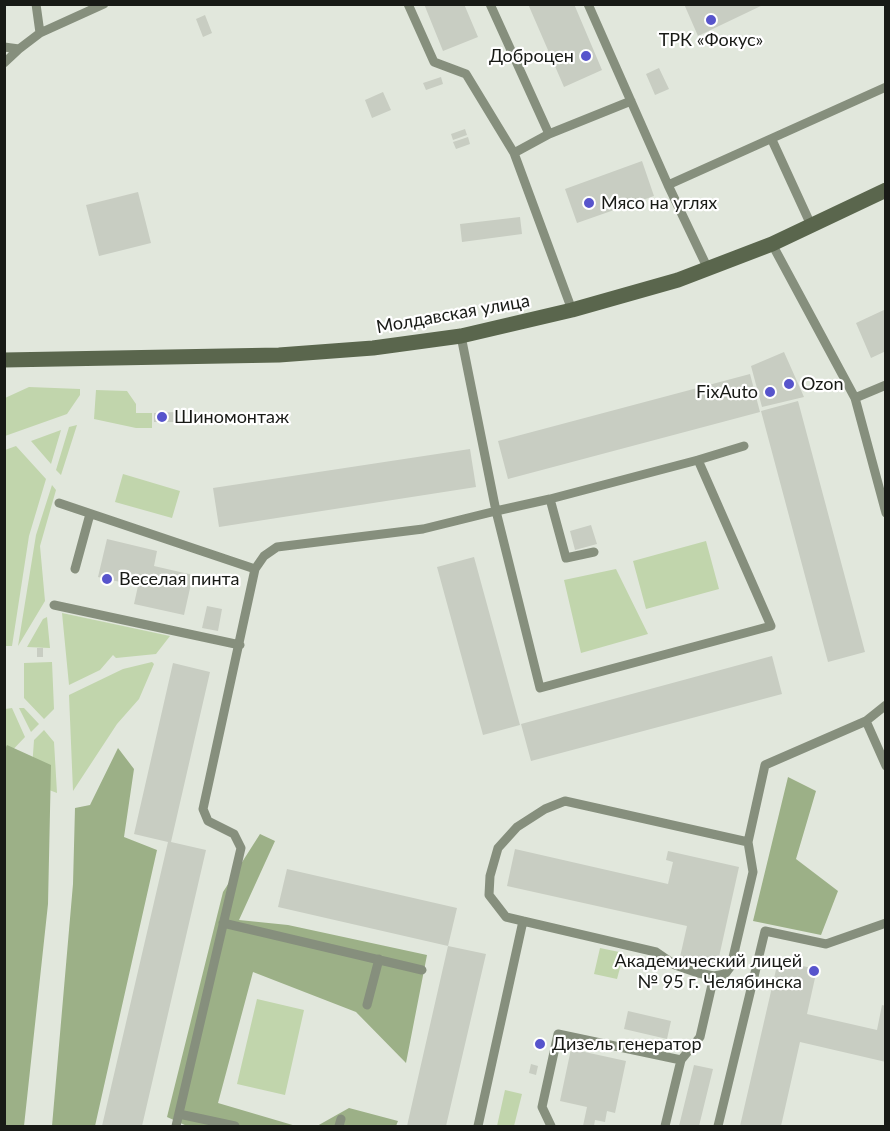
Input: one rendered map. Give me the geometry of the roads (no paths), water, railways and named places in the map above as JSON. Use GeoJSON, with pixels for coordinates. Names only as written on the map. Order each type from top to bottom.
{"type":"FeatureCollection","features":[{"type":"Feature","properties":{"kind":"street","name":"Молдавская улица"},"geometry":{"type":"LineString","coordinates":[[4,360],[279,356],[373,348],[461,336],[572,310],[708,269],[772,244],[885,190]]}},
{"type":"Feature","properties":{"kind":"lane"},"geometry":{"type":"LineString","coordinates":[[36,4],[40,33]]}},
{"type":"Feature","properties":{"kind":"lane"},"geometry":{"type":"LineString","coordinates":[[4,63],[40,33],[104,4]]}},
{"type":"Feature","properties":{"kind":"lane"},"geometry":{"type":"LineString","coordinates":[[408,4],[434,62],[466,75],[514,153],[572,310]]}},
{"type":"Feature","properties":{"kind":"lane"},"geometry":{"type":"LineString","coordinates":[[490,4],[549,134]]}},
{"type":"Feature","properties":{"kind":"lane"},"geometry":{"type":"LineString","coordinates":[[588,4],[708,269]]}},
{"type":"Feature","properties":{"kind":"lane"},"geometry":{"type":"LineString","coordinates":[[4,47],[19,50]]}},
{"type":"Feature","properties":{"kind":"lane"},"geometry":{"type":"LineString","coordinates":[[668,185],[885,87]]}},
{"type":"Feature","properties":{"kind":"lane"},"geometry":{"type":"LineString","coordinates":[[514,153],[549,134],[631,101]]}},
{"type":"Feature","properties":{"kind":"lane"},"geometry":{"type":"LineString","coordinates":[[772,140],[810,225]]}},
{"type":"Feature","properties":{"kind":"lane"},"geometry":{"type":"LineString","coordinates":[[772,244],[855,398],[885,513]]}},
{"type":"Feature","properties":{"kind":"lane"},"geometry":{"type":"LineString","coordinates":[[461,336],[496,512],[540,688],[771,626],[698,460]]}},
{"type":"Feature","properties":{"kind":"lane"},"geometry":{"type":"LineString","coordinates":[[855,398],[885,385]]}},
{"type":"Feature","properties":{"kind":"lane"},"geometry":{"type":"LineString","coordinates":[[176,1126],[241,848],[234,834],[208,821],[203,808],[255,568],[264,556],[277,547],[423,529],[550,499],[744,446]]}},
{"type":"Feature","properties":{"kind":"lane"},"geometry":{"type":"LineString","coordinates":[[550,499],[566,558],[594,552]]}},
{"type":"Feature","properties":{"kind":"lane"},"geometry":{"type":"LineString","coordinates":[[59,503],[255,568]]}},
{"type":"Feature","properties":{"kind":"lane"},"geometry":{"type":"LineString","coordinates":[[75,569],[90,514]]}},
{"type":"Feature","properties":{"kind":"lane"},"geometry":{"type":"LineString","coordinates":[[54,604],[240,645]]}},
{"type":"Feature","properties":{"kind":"lane"},"geometry":{"type":"LineString","coordinates":[[748,842],[565,801],[545,809],[517,827],[498,848],[490,876],[489,896],[506,917],[656,952],[675,965],[714,976],[725,974],[731,966],[753,872],[748,842],[765,765],[866,721],[885,705]]}},
{"type":"Feature","properties":{"kind":"lane"},"geometry":{"type":"LineString","coordinates":[[866,721],[885,766]]}},
{"type":"Feature","properties":{"kind":"lane"},"geometry":{"type":"LineString","coordinates":[[478,1126],[523,921]]}},
{"type":"Feature","properties":{"kind":"lane"},"geometry":{"type":"LineString","coordinates":[[223,923],[423,970]]}},
{"type":"Feature","properties":{"kind":"lane"},"geometry":{"type":"LineString","coordinates":[[718,1126],[765,931],[826,944],[885,923]]}},
{"type":"Feature","properties":{"kind":"lane"},"geometry":{"type":"LineString","coordinates":[[367,1005],[379,959]]}},
{"type":"Feature","properties":{"kind":"lane"},"geometry":{"type":"LineString","coordinates":[[665,1126],[681,1060],[700,1037],[714,976]]}},
{"type":"Feature","properties":{"kind":"lane"},"geometry":{"type":"LineString","coordinates":[[551,1126],[542,1107],[558,1034],[681,1060]]}},
{"type":"Feature","properties":{"kind":"lane"},"geometry":{"type":"LineString","coordinates":[[179,1114],[236,1126]]}},
{"type":"Feature","properties":{"kind":"place","name":"ТРК «Фокус»"},"geometry":{"type":"Point","coordinates":[711,20]}},
{"type":"Feature","properties":{"kind":"place","name":"Доброцен"},"geometry":{"type":"Point","coordinates":[586,56]}},
{"type":"Feature","properties":{"kind":"place","name":"Мясо на углях"},"geometry":{"type":"Point","coordinates":[589,203]}},
{"type":"Feature","properties":{"kind":"place","name":"Ozon"},"geometry":{"type":"Point","coordinates":[789,384]}},
{"type":"Feature","properties":{"kind":"place","name":"FixAuto"},"geometry":{"type":"Point","coordinates":[770,392]}},
{"type":"Feature","properties":{"kind":"place","name":"Шиномонтаж"},"geometry":{"type":"Point","coordinates":[162,417]}},
{"type":"Feature","properties":{"kind":"place","name":"Веселая пинта"},"geometry":{"type":"Point","coordinates":[107,579]}},
{"type":"Feature","properties":{"kind":"place","name":"Академический лицей № 95 г. Челябинска"},"geometry":{"type":"Point","coordinates":[814,971]}},
{"type":"Feature","properties":{"kind":"place","name":"Дизель генератор"},"geometry":{"type":"Point","coordinates":[540,1044]}}]}
